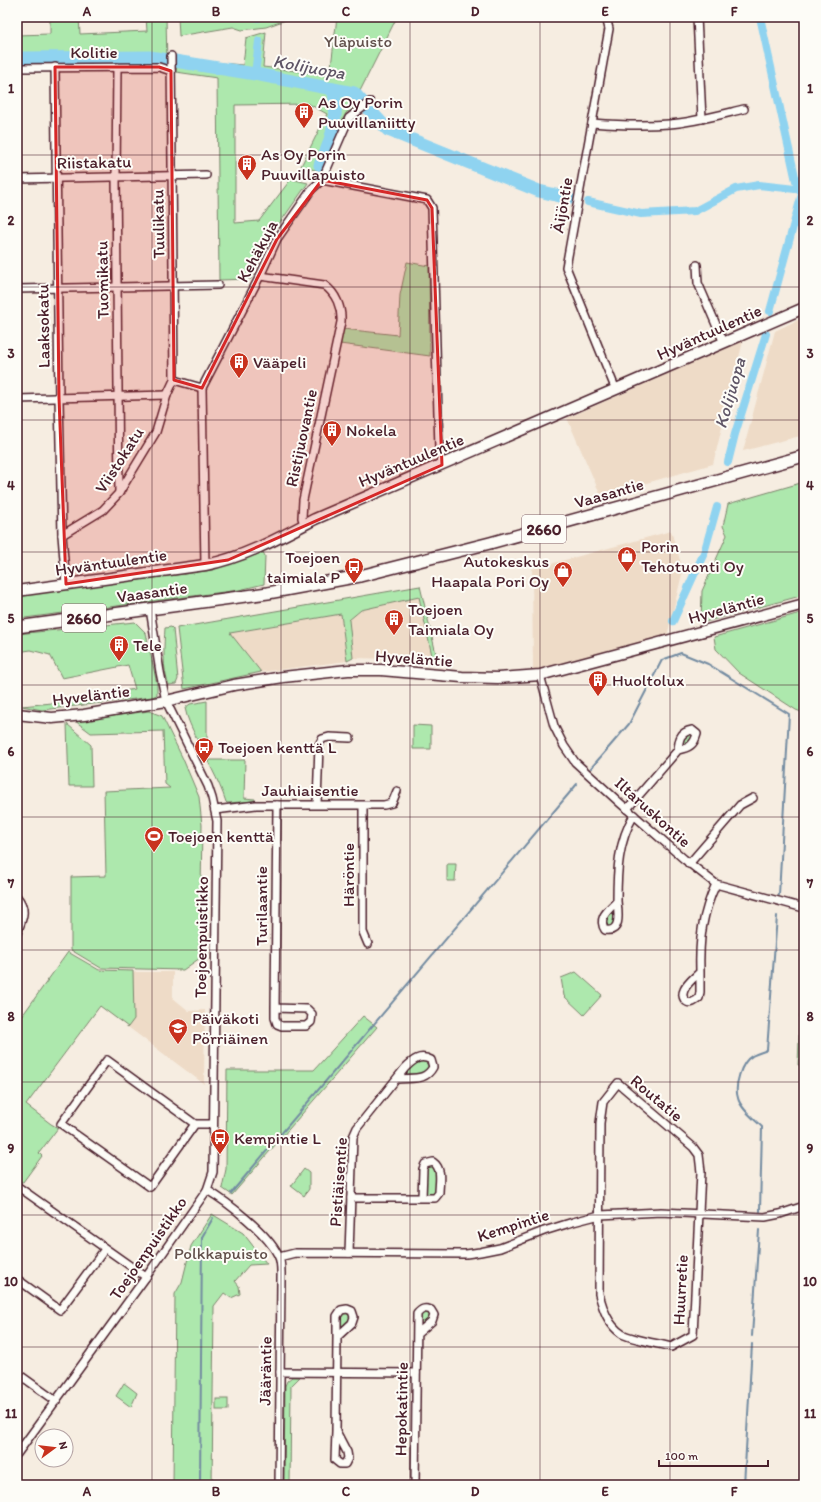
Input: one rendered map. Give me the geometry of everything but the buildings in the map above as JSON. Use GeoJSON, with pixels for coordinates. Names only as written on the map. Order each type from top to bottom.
{"type":"FeatureCollection","features":[{"type":"Feature","properties":{"kind":"main road","name":"Vaasantie"},"geometry":{"type":"LineString","coordinates":[[17,627],[282,591],[360,576],[450,554],[804,456]]}},
{"type":"Feature","properties":{"kind":"street","name":"Äijöntie"},"geometry":{"type":"LineString","coordinates":[[606,17],[609,29],[566,267],[616,390]]}},
{"type":"Feature","properties":{"kind":"street"},"geometry":{"type":"LineString","coordinates":[[697,17],[702,119]]}},
{"type":"Feature","properties":{"kind":"street","name":"Tuulikatu"},"geometry":{"type":"LineString","coordinates":[[171,56],[174,380]]}},
{"type":"Feature","properties":{"kind":"street","name":"Laaksokatu"},"geometry":{"type":"LineString","coordinates":[[55,67],[58,398],[62,535],[66,584]]}},
{"type":"Feature","properties":{"kind":"street","name":"Tuomikatu"},"geometry":{"type":"LineString","coordinates":[[117,67],[116,177],[119,493]]}},
{"type":"Feature","properties":{"kind":"street","name":"Kolitie"},"geometry":{"type":"LineString","coordinates":[[17,68],[159,67],[171,69]]}},
{"type":"Feature","properties":{"kind":"street"},"geometry":{"type":"LineString","coordinates":[[370,102],[349,118],[322,180],[427,200],[432,208],[439,448],[442,465]]}},
{"type":"Feature","properties":{"kind":"street"},"geometry":{"type":"LineString","coordinates":[[592,123],[620,126],[670,124],[702,119],[744,109]]}},
{"type":"Feature","properties":{"kind":"street","name":"Riistakatu"},"geometry":{"type":"LineString","coordinates":[[17,179],[206,175]]}},
{"type":"Feature","properties":{"kind":"street","name":"Kehäkuja"},"geometry":{"type":"LineString","coordinates":[[205,565],[202,388],[260,276],[277,239],[312,189],[322,180]]}},
{"type":"Feature","properties":{"kind":"street"},"geometry":{"type":"LineString","coordinates":[[697,265],[698,283],[724,343]]}},
{"type":"Feature","properties":{"kind":"street","name":"Ristijuovantie"},"geometry":{"type":"LineString","coordinates":[[260,276],[324,285],[331,290],[341,313],[341,322],[303,500],[302,518],[304,524]]}},
{"type":"Feature","properties":{"kind":"street"},"geometry":{"type":"LineString","coordinates":[[17,289],[218,285]]}},
{"type":"Feature","properties":{"kind":"street","name":"Hyväntuulentie"},"geometry":{"type":"LineString","coordinates":[[17,591],[205,565],[217,563],[240,555],[304,524],[804,308]]}},
{"type":"Feature","properties":{"kind":"street"},"geometry":{"type":"LineString","coordinates":[[174,380],[202,388]]}},
{"type":"Feature","properties":{"kind":"street","name":"Viistokatu"},"geometry":{"type":"LineString","coordinates":[[62,535],[103,510],[119,493],[156,432],[167,395],[174,380]]}},
{"type":"Feature","properties":{"kind":"street"},"geometry":{"type":"LineString","coordinates":[[17,399],[167,395]]}},
{"type":"Feature","properties":{"kind":"street","name":"Hyveläntie"},"geometry":{"type":"LineString","coordinates":[[17,714],[52,718],[97,714],[166,701],[194,693],[269,679],[348,670],[381,670],[462,677],[498,678],[540,675],[804,604]]}},
{"type":"Feature","properties":{"kind":"street","name":"Toejoenpuistikko"},"geometry":{"type":"LineString","coordinates":[[17,1454],[146,1277],[207,1190],[212,1172],[216,810],[208,786],[166,701],[150,609]]}},
{"type":"Feature","properties":{"kind":"street","name":"Iltaruskontie"},"geometry":{"type":"LineString","coordinates":[[540,675],[554,726],[564,746],[575,762],[689,864],[716,884],[804,908]]}},
{"type":"Feature","properties":{"kind":"street"},"geometry":{"type":"LineString","coordinates":[[317,804],[319,745],[322,739],[329,737],[350,738]]}},
{"type":"Feature","properties":{"kind":"street"},"geometry":{"type":"LineString","coordinates":[[627,809],[678,750]]}},
{"type":"Feature","properties":{"kind":"street","name":"Jauhiaisentie"},"geometry":{"type":"LineString","coordinates":[[216,810],[241,806],[317,804],[363,806],[384,805],[392,803],[397,791]]}},
{"type":"Feature","properties":{"kind":"street"},"geometry":{"type":"LineString","coordinates":[[689,864],[740,805],[753,798]]}},
{"type":"Feature","properties":{"kind":"street","name":"Turilaantie"},"geometry":{"type":"LineString","coordinates":[[275,1008],[306,1009],[312,1014],[311,1022],[306,1026],[282,1026],[277,1024],[275,1018],[275,1008],[277,805]]}},
{"type":"Feature","properties":{"kind":"street","name":"Häröntie"},"geometry":{"type":"LineString","coordinates":[[363,806],[363,932],[368,944]]}},
{"type":"Feature","properties":{"kind":"street"},"geometry":{"type":"LineString","coordinates":[[618,901],[617,867],[620,849],[629,823],[634,815]]}},
{"type":"Feature","properties":{"kind":"street"},"geometry":{"type":"LineString","coordinates":[[700,972],[700,933],[704,916],[716,884]]}},
{"type":"Feature","properties":{"kind":"street"},"geometry":{"type":"LineString","coordinates":[[17,897],[23,904],[23,917],[17,933]]}},
{"type":"Feature","properties":{"kind":"street","name":"Pistiäisentie"},"geometry":{"type":"LineString","coordinates":[[349,1253],[353,1137],[357,1128],[397,1080],[405,1068],[414,1060],[425,1057],[431,1060],[433,1067],[430,1073],[424,1077],[397,1080]]}},
{"type":"Feature","properties":{"kind":"street"},"geometry":{"type":"LineString","coordinates":[[195,1124],[150,1187],[61,1124],[107,1060],[195,1124],[213,1124]]}},
{"type":"Feature","properties":{"kind":"street","name":"Routatie"},"geometry":{"type":"LineString","coordinates":[[600,1215],[600,1123],[603,1102],[618,1084],[693,1147],[699,1155],[701,1172],[700,1213]]}},
{"type":"Feature","properties":{"kind":"street"},"geometry":{"type":"LineString","coordinates":[[351,1198],[422,1198],[435,1198],[439,1193],[440,1170],[438,1165],[433,1162],[425,1164],[423,1169],[422,1198]]}},
{"type":"Feature","properties":{"kind":"street"},"geometry":{"type":"LineString","coordinates":[[17,1186],[146,1277]]}},
{"type":"Feature","properties":{"kind":"street"},"geometry":{"type":"LineString","coordinates":[[207,1190],[220,1198],[265,1237],[279,1257]]}},
{"type":"Feature","properties":{"kind":"street","name":"Kempintie"},"geometry":{"type":"LineString","coordinates":[[279,1257],[295,1253],[466,1254],[500,1248],[544,1231],[600,1215],[661,1212],[765,1217],[804,1206]]}},
{"type":"Feature","properties":{"kind":"street","name":"Huurretie"},"geometry":{"type":"LineString","coordinates":[[600,1215],[599,1294],[603,1310],[610,1323],[623,1334],[671,1347],[693,1335],[700,1213]]}},
{"type":"Feature","properties":{"kind":"street"},"geometry":{"type":"LineString","coordinates":[[17,1279],[60,1310],[105,1248]]}},
{"type":"Feature","properties":{"kind":"street","name":"Jääräntie"},"geometry":{"type":"LineString","coordinates":[[279,1257],[281,1280],[279,1485]]}},
{"type":"Feature","properties":{"kind":"street","name":"Hepokatintie"},"geometry":{"type":"LineString","coordinates":[[415,1485],[417,1334]]}},
{"type":"Feature","properties":{"kind":"street"},"geometry":{"type":"LineString","coordinates":[[336,1431],[337,1337]]}},
{"type":"Feature","properties":{"kind":"street"},"geometry":{"type":"LineString","coordinates":[[280,1372],[416,1373]]}},
{"type":"Feature","properties":{"kind":"street"},"geometry":{"type":"LineString","coordinates":[[17,1373],[56,1400]]}},
{"type":"Feature","properties":{"kind":"highlighted area"},"geometry":{"type":"Polygon","coordinates":[[[55,67],[159,67],[171,71],[174,380],[202,388],[277,239],[322,180],[427,200],[432,208],[442,465],[228,560],[66,584],[59,398],[55,67]]]}},
{"type":"Feature","properties":{"kind":"shaded area"},"geometry":{"type":"Polygon","coordinates":[[[804,317],[804,435],[743,451],[775,331],[804,317]]]}},
{"type":"Feature","properties":{"kind":"shaded area"},"geometry":{"type":"Polygon","coordinates":[[[743,341],[713,464],[601,496],[567,418],[743,341]]]}},
{"type":"Feature","properties":{"kind":"shaded area"},"geometry":{"type":"Polygon","coordinates":[[[671,531],[683,570],[667,636],[533,670],[532,569],[671,531]]]}},
{"type":"Feature","properties":{"kind":"shaded area"},"geometry":{"type":"Polygon","coordinates":[[[419,597],[433,660],[353,658],[349,620],[361,610],[419,597]]]}},
{"type":"Feature","properties":{"kind":"shaded area"},"geometry":{"type":"Polygon","coordinates":[[[341,614],[347,661],[261,672],[230,633],[341,614]]]}},
{"type":"Feature","properties":{"kind":"shaded area","name":"Päiväkoti Pörriäinen"},"geometry":{"type":"Polygon","coordinates":[[[124,972],[173,972],[173,998],[189,1011],[205,1010],[204,1084],[100,1006],[124,972]]]}},
{"type":"Feature","properties":{"kind":"green space"},"geometry":{"type":"Polygon","coordinates":[[[50,17],[79,17],[80,34],[147,31],[146,17],[166,17],[167,63],[17,63],[17,35],[50,34],[50,17]]]}},
{"type":"Feature","properties":{"kind":"green space"},"geometry":{"type":"Polygon","coordinates":[[[178,17],[294,17],[266,27],[242,30],[233,27],[179,36],[178,17]]]}},
{"type":"Feature","properties":{"kind":"green space","name":"Yläpuisto"},"geometry":{"type":"Polygon","coordinates":[[[337,17],[397,17],[360,91],[366,98],[346,113],[318,171],[301,166],[327,114],[309,104],[235,105],[235,223],[259,221],[291,179],[308,183],[272,234],[251,279],[219,280],[217,78],[176,72],[178,59],[243,65],[246,38],[266,32],[263,67],[330,75],[337,17]]]}},
{"type":"Feature","properties":{"kind":"green space"},"geometry":{"type":"Polygon","coordinates":[[[18,71],[19,133],[17,133],[18,71]]]}},
{"type":"Feature","properties":{"kind":"green space"},"geometry":{"type":"Polygon","coordinates":[[[407,262],[429,266],[430,356],[340,344],[343,329],[398,335],[400,295],[407,262]]]}},
{"type":"Feature","properties":{"kind":"green space"},"geometry":{"type":"Polygon","coordinates":[[[804,482],[804,595],[701,623],[702,591],[727,535],[723,526],[728,504],[804,482]]]}},
{"type":"Feature","properties":{"kind":"green space"},"geometry":{"type":"Polygon","coordinates":[[[259,551],[263,552],[265,556],[264,584],[239,590],[17,619],[17,596],[213,570],[259,551]]]}},
{"type":"Feature","properties":{"kind":"green space"},"geometry":{"type":"Polygon","coordinates":[[[420,586],[437,658],[433,660],[419,597],[361,610],[349,620],[353,658],[347,661],[341,614],[230,633],[261,672],[184,689],[177,628],[420,586]]]}},
{"type":"Feature","properties":{"kind":"green space"},"geometry":{"type":"Polygon","coordinates":[[[804,612],[804,713],[796,710],[739,673],[716,649],[714,637],[804,612]]]}},
{"type":"Feature","properties":{"kind":"green space"},"geometry":{"type":"Polygon","coordinates":[[[135,622],[146,633],[157,684],[157,695],[152,697],[42,710],[22,706],[52,703],[135,689],[128,665],[62,678],[50,655],[31,650],[17,652],[17,634],[135,622]]]}},
{"type":"Feature","properties":{"kind":"green space"},"geometry":{"type":"Polygon","coordinates":[[[171,627],[173,629],[178,679],[176,684],[169,685],[164,664],[164,642],[165,628],[171,627]]]}},
{"type":"Feature","properties":{"kind":"green space"},"geometry":{"type":"Polygon","coordinates":[[[207,701],[207,759],[190,723],[185,708],[190,704],[207,701]]]}},
{"type":"Feature","properties":{"kind":"green space"},"geometry":{"type":"Polygon","coordinates":[[[149,711],[162,716],[183,759],[199,797],[202,825],[200,958],[183,970],[101,968],[71,950],[71,877],[106,876],[104,791],[170,788],[165,784],[163,731],[91,733],[75,721],[149,711]]]}},
{"type":"Feature","properties":{"kind":"green space"},"geometry":{"type":"Polygon","coordinates":[[[67,724],[91,745],[92,786],[69,786],[67,724]]]}},
{"type":"Feature","properties":{"kind":"green space"},"geometry":{"type":"Polygon","coordinates":[[[413,725],[431,726],[431,749],[413,749],[413,725]]]}},
{"type":"Feature","properties":{"kind":"green space"},"geometry":{"type":"Polygon","coordinates":[[[688,734],[692,734],[693,739],[687,744],[683,744],[683,739],[688,734]]]}},
{"type":"Feature","properties":{"kind":"green space"},"geometry":{"type":"Polygon","coordinates":[[[207,760],[245,760],[244,798],[255,799],[255,801],[227,803],[207,760]]]}},
{"type":"Feature","properties":{"kind":"green space"},"geometry":{"type":"Polygon","coordinates":[[[447,864],[456,864],[455,881],[447,881],[447,864]]]}},
{"type":"Feature","properties":{"kind":"green space"},"geometry":{"type":"Polygon","coordinates":[[[613,909],[615,910],[614,925],[608,927],[604,922],[605,918],[613,909]]]}},
{"type":"Feature","properties":{"kind":"green space"},"geometry":{"type":"Polygon","coordinates":[[[68,952],[99,970],[133,971],[134,1019],[128,1027],[100,1006],[26,1105],[58,1128],[39,1153],[42,1156],[23,1182],[17,1181],[17,1023],[68,952]]]}},
{"type":"Feature","properties":{"kind":"green space"},"geometry":{"type":"Polygon","coordinates":[[[576,972],[602,995],[584,1015],[564,996],[561,978],[576,972]]]}},
{"type":"Feature","properties":{"kind":"green space"},"geometry":{"type":"Polygon","coordinates":[[[800,1015],[804,1015],[804,1065],[798,1065],[800,1015]]]}},
{"type":"Feature","properties":{"kind":"green space"},"geometry":{"type":"Polygon","coordinates":[[[363,1016],[377,1027],[232,1195],[222,1188],[226,1169],[227,1070],[314,1070],[363,1016]]]}},
{"type":"Feature","properties":{"kind":"green space"},"geometry":{"type":"Polygon","coordinates":[[[422,1061],[426,1062],[428,1066],[427,1071],[419,1074],[405,1074],[416,1063],[422,1061]]]}},
{"type":"Feature","properties":{"kind":"green space"},"geometry":{"type":"Polygon","coordinates":[[[431,1165],[435,1167],[437,1173],[437,1188],[435,1194],[431,1195],[427,1194],[425,1180],[427,1167],[431,1165]]]}},
{"type":"Feature","properties":{"kind":"green space"},"geometry":{"type":"Polygon","coordinates":[[[304,1169],[309,1173],[309,1189],[304,1196],[291,1186],[304,1169]]]}},
{"type":"Feature","properties":{"kind":"green space","name":"Polkkapuisto"},"geometry":{"type":"Polygon","coordinates":[[[212,1214],[243,1233],[267,1264],[249,1265],[235,1281],[239,1286],[240,1294],[231,1298],[224,1293],[214,1306],[212,1485],[173,1485],[175,1294],[182,1282],[191,1246],[212,1214]]]}},
{"type":"Feature","properties":{"kind":"green space"},"geometry":{"type":"Polygon","coordinates":[[[424,1311],[430,1312],[431,1319],[420,1328],[419,1317],[424,1311]]]}},
{"type":"Feature","properties":{"kind":"green space"},"geometry":{"type":"Polygon","coordinates":[[[345,1313],[349,1314],[350,1320],[341,1329],[339,1328],[340,1316],[345,1313]]]}},
{"type":"Feature","properties":{"kind":"green space"},"geometry":{"type":"Polygon","coordinates":[[[292,1377],[300,1377],[291,1386],[290,1485],[284,1485],[285,1386],[287,1381],[292,1377]]]}},
{"type":"Feature","properties":{"kind":"green space"},"geometry":{"type":"Polygon","coordinates":[[[124,1383],[137,1393],[131,1407],[116,1396],[124,1383]]]}},
{"type":"Feature","properties":{"kind":"green space"},"geometry":{"type":"Polygon","coordinates":[[[216,1399],[228,1399],[228,1410],[216,1410],[216,1399]]]}},
{"type":"Feature","properties":{"kind":"waterway"},"geometry":{"type":"LineString","coordinates":[[760,17],[796,181],[803,190],[770,311]]}},
{"type":"Feature","properties":{"kind":"waterway"},"geometry":{"type":"LineString","coordinates":[[255,74],[259,41]]}},
{"type":"Feature","properties":{"kind":"waterway","name":"Kolijuopa"},"geometry":{"type":"LineString","coordinates":[[17,58],[150,57],[255,74],[354,93],[388,130],[539,191],[568,198]]}},
{"type":"Feature","properties":{"kind":"waterway"},"geometry":{"type":"LineString","coordinates":[[320,165],[328,147],[335,118],[335,98],[333,89]]}},
{"type":"Feature","properties":{"kind":"waterway","name":"Kolijuopa"},"geometry":{"type":"LineString","coordinates":[[588,202],[641,214],[695,211],[736,189],[759,185],[804,190]]}},
{"type":"Feature","properties":{"kind":"waterway","name":"Kolijuopa"},"geometry":{"type":"LineString","coordinates":[[728,462],[735,434],[766,334]]}},
{"type":"Feature","properties":{"kind":"waterway","name":"Kolijuopa"},"geometry":{"type":"LineString","coordinates":[[673,621],[704,553],[717,507]]}},
{"type":"Feature","properties":{"kind":"waterway"},"geometry":{"type":"LineString","coordinates":[[591,768],[629,724],[662,660],[681,653],[708,664],[789,714],[779,895]]}},
{"type":"Feature","properties":{"kind":"waterway"},"geometry":{"type":"LineString","coordinates":[[231,1193],[577,784]]}},
{"type":"Feature","properties":{"kind":"waterway"},"geometry":{"type":"LineString","coordinates":[[760,1211],[762,1127],[748,1114],[739,1102],[737,1087],[739,1075],[748,1059],[767,1050],[777,916]]}},
{"type":"Feature","properties":{"kind":"waterway"},"geometry":{"type":"LineString","coordinates":[[200,1485],[202,1237],[213,1218]]}},
{"type":"Feature","properties":{"kind":"waterway"},"geometry":{"type":"LineString","coordinates":[[752,1336],[759,1230]]}},
{"type":"Feature","properties":{"kind":"waterway"},"geometry":{"type":"LineString","coordinates":[[744,1485],[752,1344]]}},
{"type":"Feature","properties":{"kind":"place","name":"As Oy Porin Puuvillaniitty"},"geometry":{"type":"Point","coordinates":[304,129]}},
{"type":"Feature","properties":{"kind":"place","name":"As Oy Porin Puuvillapuisto"},"geometry":{"type":"Point","coordinates":[247,181]}},
{"type":"Feature","properties":{"kind":"place","name":"Vääpeli"},"geometry":{"type":"Point","coordinates":[239,379]}},
{"type":"Feature","properties":{"kind":"place","name":"Nokela"},"geometry":{"type":"Point","coordinates":[332,447]}},
{"type":"Feature","properties":{"kind":"place","name":"Porin Tehotuonti Oy"},"geometry":{"type":"Point","coordinates":[627,573]}},
{"type":"Feature","properties":{"kind":"place","name":"Toejoen taimiala P"},"geometry":{"type":"Point","coordinates":[354,584]}},
{"type":"Feature","properties":{"kind":"place","name":"Autokeskus Haapala Pori Oy"},"geometry":{"type":"Point","coordinates":[563,588]}},
{"type":"Feature","properties":{"kind":"place","name":"Toejoen Taimiala Oy"},"geometry":{"type":"Point","coordinates":[394,636]}},
{"type":"Feature","properties":{"kind":"place","name":"Tele"},"geometry":{"type":"Point","coordinates":[119,662]}},
{"type":"Feature","properties":{"kind":"place","name":"Huoltolux"},"geometry":{"type":"Point","coordinates":[598,697]}},
{"type":"Feature","properties":{"kind":"place","name":"Toejoen kenttä L"},"geometry":{"type":"Point","coordinates":[204,764]}},
{"type":"Feature","properties":{"kind":"place","name":"Toejoen kenttä"},"geometry":{"type":"Point","coordinates":[154,853]}},
{"type":"Feature","properties":{"kind":"place","name":"Päiväkoti Pörriäinen"},"geometry":{"type":"Point","coordinates":[178,1045]}},
{"type":"Feature","properties":{"kind":"place","name":"Kempintie L"},"geometry":{"type":"Point","coordinates":[220,1155]}}]}
